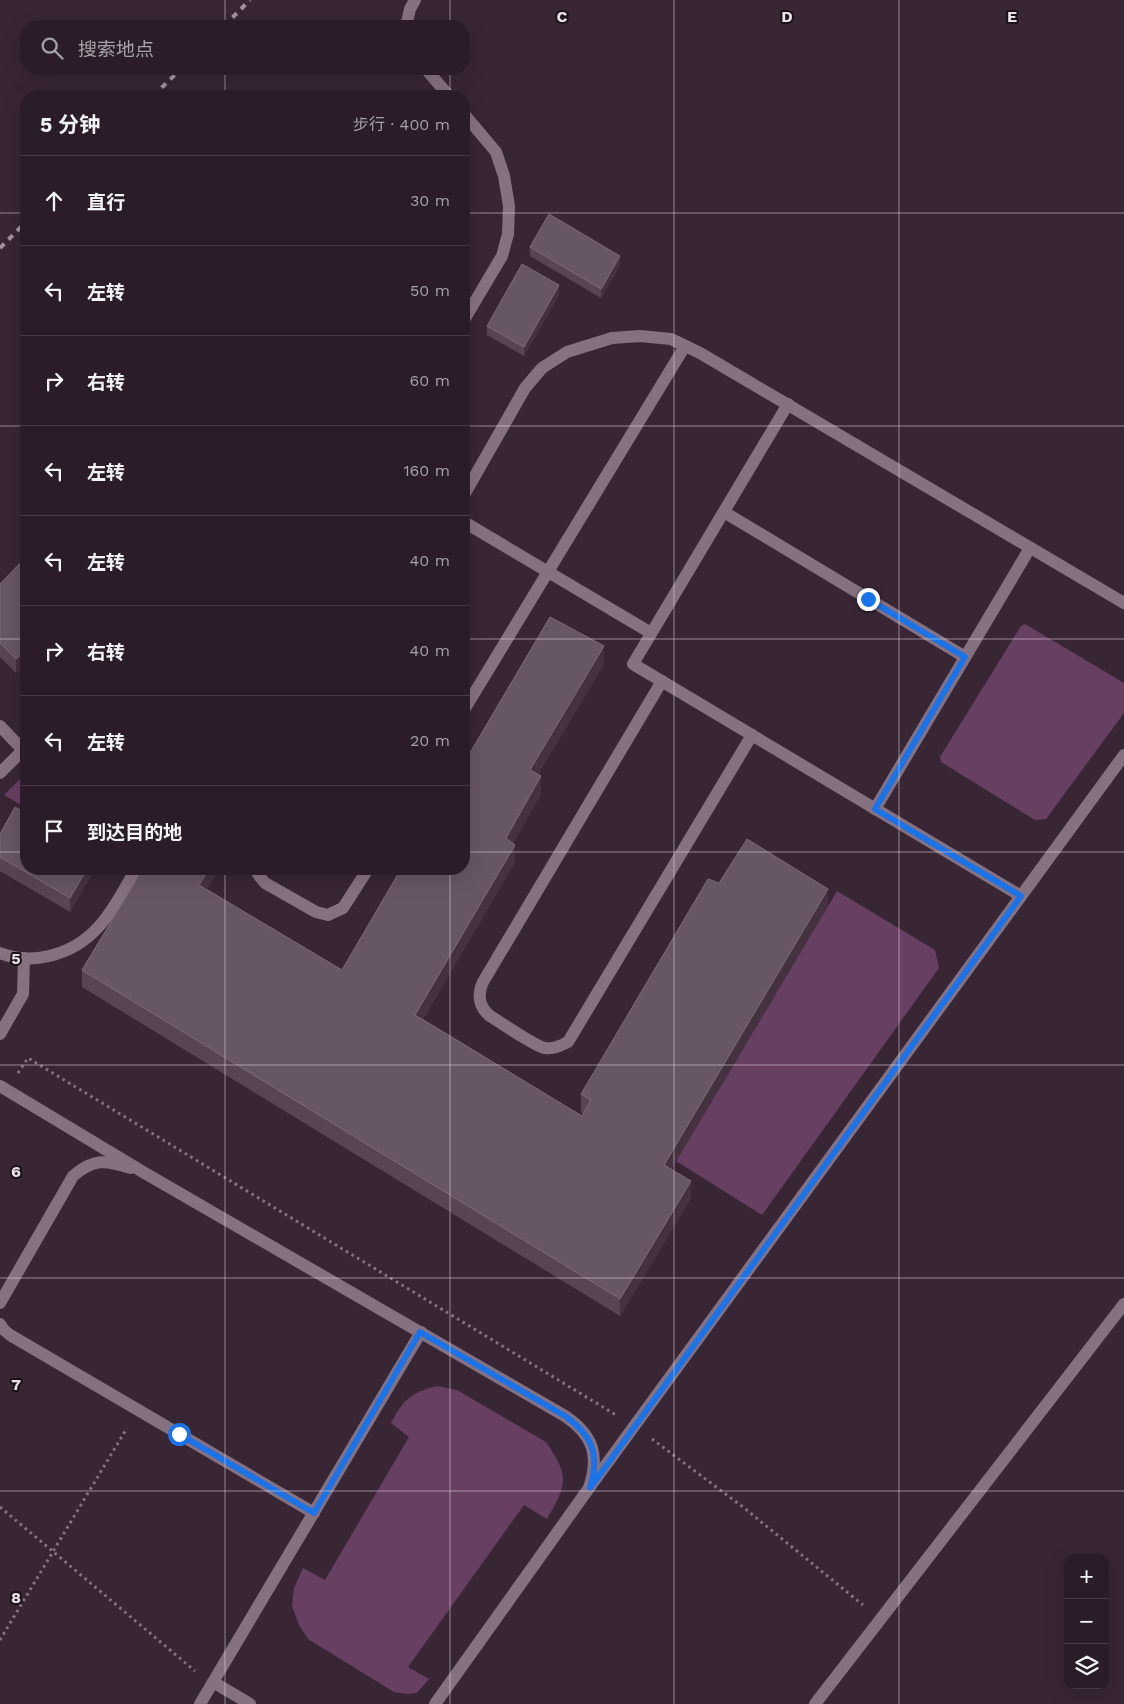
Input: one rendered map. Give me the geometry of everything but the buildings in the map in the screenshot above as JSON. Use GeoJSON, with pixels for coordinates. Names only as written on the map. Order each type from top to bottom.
{"type":"FeatureCollection","features":[{"type":"Feature","properties":{"kind":"street"},"geometry":{"type":"LineString","coordinates":[[407,20],[415,0]]}},
{"type":"Feature","properties":{"kind":"street"},"geometry":{"type":"LineString","coordinates":[[431,75],[444,90]]}},
{"type":"Feature","properties":{"kind":"street"},"geometry":{"type":"LineString","coordinates":[[470,121],[496,152],[504,176],[509,206],[508,234],[502,256],[470,310]]}},
{"type":"Feature","properties":{"kind":"street"},"geometry":{"type":"LineString","coordinates":[[470,485],[526,388],[542,368],[567,352],[612,338],[640,336],[671,339],[700,353],[788,404],[1124,603]]}},
{"type":"Feature","properties":{"kind":"street"},"geometry":{"type":"LineString","coordinates":[[470,700],[685,346]]}},
{"type":"Feature","properties":{"kind":"street"},"geometry":{"type":"LineString","coordinates":[[788,404],[633,664],[1021,896]]}},
{"type":"Feature","properties":{"kind":"street"},"geometry":{"type":"LineString","coordinates":[[724,512],[965,657]]}},
{"type":"Feature","properties":{"kind":"street"},"geometry":{"type":"LineString","coordinates":[[470,526],[651,633]]}},
{"type":"Feature","properties":{"kind":"street"},"geometry":{"type":"LineString","coordinates":[[875,809],[1030,548]]}},
{"type":"Feature","properties":{"kind":"street"},"geometry":{"type":"LineString","coordinates":[[662,681],[483,982],[480,989],[481,1005],[490,1016],[541,1046],[553,1048],[568,1042],[752,735]]}},
{"type":"Feature","properties":{"kind":"street"},"geometry":{"type":"LineString","coordinates":[[0,726],[20,744]]}},
{"type":"Feature","properties":{"kind":"street"},"geometry":{"type":"LineString","coordinates":[[0,773],[20,753]]}},
{"type":"Feature","properties":{"kind":"street"},"geometry":{"type":"LineString","coordinates":[[435,1704],[1124,755]]}},
{"type":"Feature","properties":{"kind":"street"},"geometry":{"type":"LineString","coordinates":[[0,953],[10,957],[37,959],[65,953],[89,938],[107,917],[132,875]]}},
{"type":"Feature","properties":{"kind":"street"},"geometry":{"type":"LineString","coordinates":[[258,875],[265,882],[316,912],[328,915],[343,908],[364,875]]}},
{"type":"Feature","properties":{"kind":"street"},"geometry":{"type":"LineString","coordinates":[[0,1034],[23,994],[24,958]]}},
{"type":"Feature","properties":{"kind":"street"},"geometry":{"type":"LineString","coordinates":[[0,1086],[143,1172],[579,1425],[589,1439],[594,1455],[595,1472],[590,1488]]}},
{"type":"Feature","properties":{"kind":"street"},"geometry":{"type":"LineString","coordinates":[[0,1303],[74,1176],[94,1162],[106,1161],[143,1172]]}},
{"type":"Feature","properties":{"kind":"street"},"geometry":{"type":"LineString","coordinates":[[815,1704],[1124,1304]]}},
{"type":"Feature","properties":{"kind":"street"},"geometry":{"type":"LineString","coordinates":[[0,1324],[10,1335],[314,1513]]}},
{"type":"Feature","properties":{"kind":"street"},"geometry":{"type":"LineString","coordinates":[[200,1704],[420,1332]]}},
{"type":"Feature","properties":{"kind":"street"},"geometry":{"type":"LineString","coordinates":[[213,1682],[250,1704]]}},
{"type":"Feature","properties":{"kind":"path"},"geometry":{"type":"LineString","coordinates":[[28,1058],[635,1427],[743,1507],[880,1619]]}},
{"type":"Feature","properties":{"kind":"path"},"geometry":{"type":"LineString","coordinates":[[0,1640],[128,1425]]}},
{"type":"Feature","properties":{"kind":"path"},"geometry":{"type":"LineString","coordinates":[[0,1507],[196,1671],[213,1682]]}},
{"type":"Feature","properties":{"kind":"shaded area"},"geometry":{"type":"Polygon","coordinates":[[[1025,624],[1124,683],[1124,713],[1046,819],[1035,820],[941,762],[940,757],[1021,626],[1025,624]]]}},
{"type":"Feature","properties":{"kind":"shaded area"},"geometry":{"type":"Polygon","coordinates":[[[20,779],[20,804],[4,795],[20,779]]]}},
{"type":"Feature","properties":{"kind":"shaded area"},"geometry":{"type":"Polygon","coordinates":[[[837,891],[935,950],[939,968],[762,1215],[676,1161],[837,891]]]}},
{"type":"Feature","properties":{"kind":"shaded area"},"geometry":{"type":"Polygon","coordinates":[[[437,1386],[457,1390],[546,1442],[559,1464],[563,1480],[559,1497],[547,1519],[524,1505],[408,1667],[429,1679],[417,1693],[407,1694],[394,1692],[308,1639],[299,1625],[292,1606],[294,1588],[303,1568],[325,1580],[409,1437],[391,1423],[400,1408],[414,1394],[437,1386]]]}},
{"type":"Feature","properties":{"kind":"railway"},"geometry":{"type":"LineString","coordinates":[[230,20],[250,0]]}},
{"type":"Feature","properties":{"kind":"railway"},"geometry":{"type":"LineString","coordinates":[[159,90],[175,75]]}},
{"type":"Feature","properties":{"kind":"railway"},"geometry":{"type":"LineString","coordinates":[[0,248],[20,228]]}},
{"type":"Feature","properties":{"kind":"route"},"geometry":{"type":"LineString","coordinates":[[179,1434],[314,1513],[420,1332],[579,1425],[589,1439],[594,1455],[595,1472],[590,1488],[1021,896],[875,809],[965,657],[868,599]]}}]}
